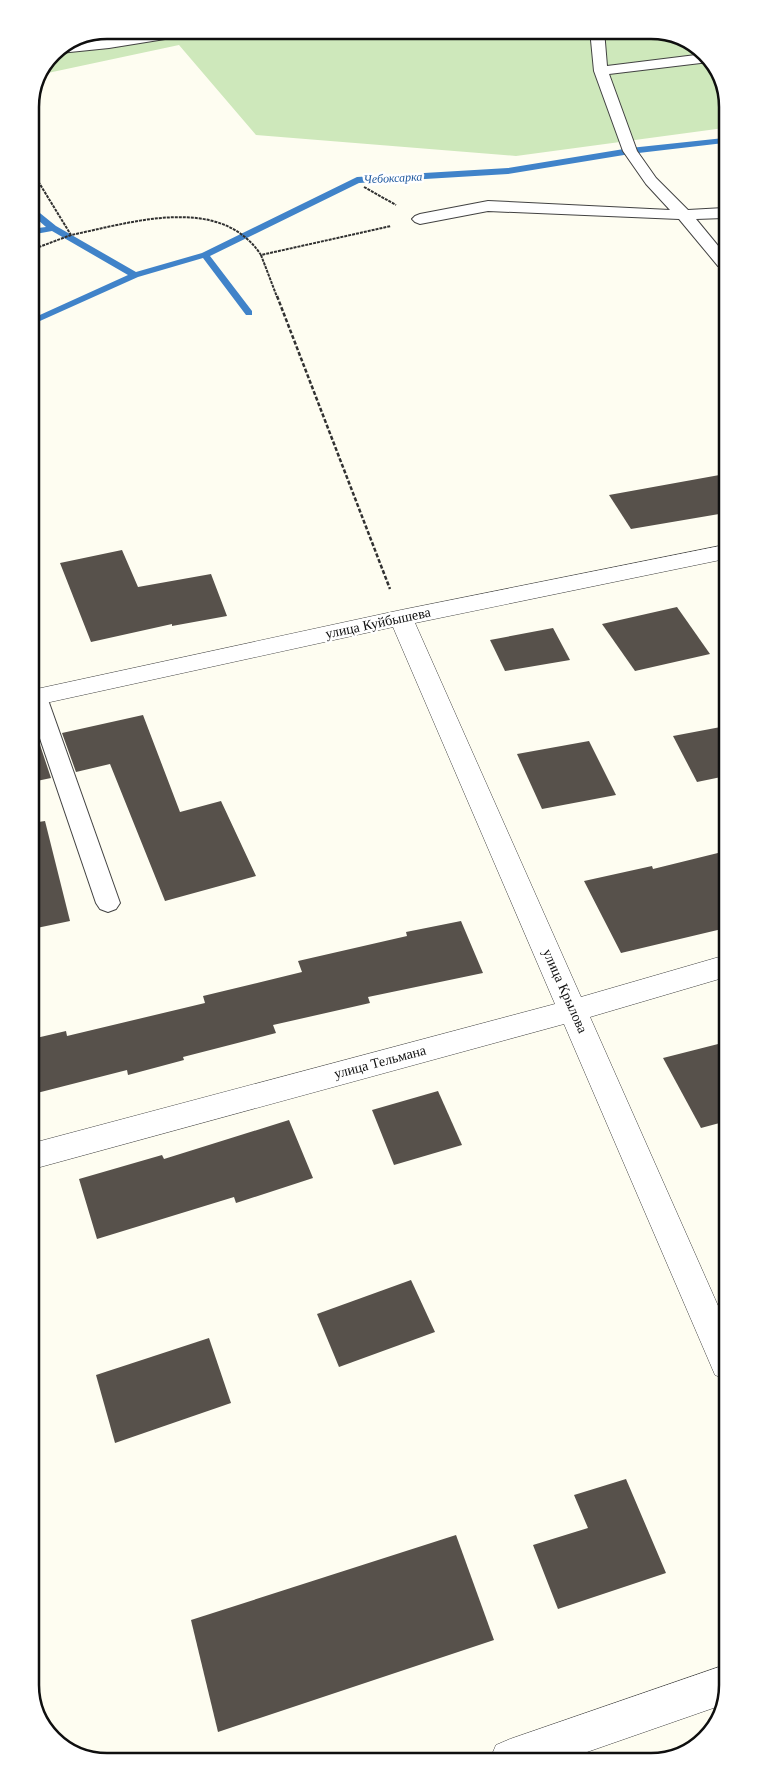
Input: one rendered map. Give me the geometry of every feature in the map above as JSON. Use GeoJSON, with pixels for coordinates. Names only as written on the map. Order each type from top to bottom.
{"type":"FeatureCollection","features":[{"type":"Feature","properties":{"kind":"street","name":"улица Куйбышева"},"geometry":{"type":"LineString","coordinates":[[39,696],[401,618],[719,553]]}},
{"type":"Feature","properties":{"kind":"street","name":"улица Крылова"},"geometry":{"type":"LineString","coordinates":[[401,618],[574,1010],[719,1345]]}},
{"type":"Feature","properties":{"kind":"street","name":"улица Тельмана"},"geometry":{"type":"LineString","coordinates":[[39,1154],[574,1010],[719,968]]}},
{"type":"Feature","properties":{"kind":"street"},"geometry":{"type":"LineString","coordinates":[[527,1753],[719,1686]]}},
{"type":"Feature","properties":{"kind":"lane"},"geometry":{"type":"LineString","coordinates":[[72,49],[140,39]]}},
{"type":"Feature","properties":{"kind":"lane"},"geometry":{"type":"LineString","coordinates":[[598,39],[600,71],[630,151],[651,181],[684,215],[719,257]]}},
{"type":"Feature","properties":{"kind":"lane"},"geometry":{"type":"LineString","coordinates":[[600,71],[699,59]]}},
{"type":"Feature","properties":{"kind":"lane"},"geometry":{"type":"LineString","coordinates":[[420,219],[488,206],[684,215],[719,213]]}},
{"type":"Feature","properties":{"kind":"lane"},"geometry":{"type":"LineString","coordinates":[[39,711],[108,903]]}},
{"type":"Feature","properties":{"kind":"path"},"geometry":{"type":"LineString","coordinates":[[39,183],[71,235]]}},
{"type":"Feature","properties":{"kind":"path"},"geometry":{"type":"LineString","coordinates":[[364,187],[420,219]]}},
{"type":"Feature","properties":{"kind":"path"},"geometry":{"type":"LineString","coordinates":[[39,247],[71,235],[172,216],[219,221],[249,238],[261,256],[401,618]]}},
{"type":"Feature","properties":{"kind":"path"},"geometry":{"type":"LineString","coordinates":[[261,256],[420,219]]}},
{"type":"Feature","properties":{"kind":"green space"},"geometry":{"type":"Polygon","coordinates":[[[107,39],[656,39],[669,41],[685,48],[693,53],[708,69],[716,85],[719,98],[719,129],[516,156],[256,135],[179,45],[48,73],[69,50],[94,40],[107,39]]]}},
{"type":"Feature","properties":{"kind":"building"},"geometry":{"type":"Polygon","coordinates":[[[719,475],[719,514],[631,529],[609,495],[719,475]]]}},
{"type":"Feature","properties":{"kind":"building"},"geometry":{"type":"Polygon","coordinates":[[[122,550],[138,587],[211,574],[227,616],[172,626],[172,624],[91,642],[60,563],[122,550]]]}},
{"type":"Feature","properties":{"kind":"building"},"geometry":{"type":"Polygon","coordinates":[[[677,607],[710,654],[635,671],[602,624],[677,607]]]}},
{"type":"Feature","properties":{"kind":"building"},"geometry":{"type":"Polygon","coordinates":[[[553,628],[570,660],[505,671],[490,640],[553,628]]]}},
{"type":"Feature","properties":{"kind":"building"},"geometry":{"type":"Polygon","coordinates":[[[143,715],[180,812],[221,801],[256,876],[165,901],[110,764],[76,772],[62,733],[143,715]]]}},
{"type":"Feature","properties":{"kind":"building"},"geometry":{"type":"Polygon","coordinates":[[[719,727],[719,777],[697,782],[673,736],[719,727]]]}},
{"type":"Feature","properties":{"kind":"building"},"geometry":{"type":"Polygon","coordinates":[[[589,741],[616,795],[542,809],[517,754],[589,741]]]}},
{"type":"Feature","properties":{"kind":"building"},"geometry":{"type":"Polygon","coordinates":[[[39,742],[51,778],[39,781],[39,742]]]}},
{"type":"Feature","properties":{"kind":"building"},"geometry":{"type":"Polygon","coordinates":[[[45,821],[70,921],[39,928],[39,822],[45,821]]]}},
{"type":"Feature","properties":{"kind":"building"},"geometry":{"type":"Polygon","coordinates":[[[719,853],[719,930],[621,953],[584,881],[652,866],[653,869],[719,853]]]}},
{"type":"Feature","properties":{"kind":"building"},"geometry":{"type":"Polygon","coordinates":[[[461,921],[483,973],[368,997],[370,1003],[273,1025],[276,1033],[183,1057],[184,1060],[128,1075],[127,1070],[39,1092],[39,1037],[66,1031],[67,1036],[205,1003],[203,996],[302,972],[298,961],[407,936],[406,932],[461,921]]]}},
{"type":"Feature","properties":{"kind":"building"},"geometry":{"type":"Polygon","coordinates":[[[719,1044],[719,1123],[701,1128],[663,1058],[719,1044]]]}},
{"type":"Feature","properties":{"kind":"building"},"geometry":{"type":"Polygon","coordinates":[[[438,1091],[462,1145],[394,1165],[372,1110],[438,1091]]]}},
{"type":"Feature","properties":{"kind":"building"},"geometry":{"type":"Polygon","coordinates":[[[289,1120],[313,1178],[236,1203],[234,1197],[97,1239],[79,1179],[162,1155],[164,1159],[289,1120]]]}},
{"type":"Feature","properties":{"kind":"building"},"geometry":{"type":"Polygon","coordinates":[[[411,1280],[435,1332],[339,1367],[317,1314],[411,1280]]]}},
{"type":"Feature","properties":{"kind":"building"},"geometry":{"type":"Polygon","coordinates":[[[209,1338],[231,1403],[115,1443],[96,1375],[209,1338]]]}},
{"type":"Feature","properties":{"kind":"building"},"geometry":{"type":"Polygon","coordinates":[[[626,1479],[666,1573],[558,1609],[533,1545],[588,1528],[574,1495],[626,1479]]]}},
{"type":"Feature","properties":{"kind":"building"},"geometry":{"type":"Polygon","coordinates":[[[456,1535],[494,1640],[218,1732],[191,1620],[456,1535]]]}},
{"type":"Feature","properties":{"kind":"waterway","name":"Чебоксарка"},"geometry":{"type":"LineString","coordinates":[[205,255],[357,180],[508,171],[630,151],[719,141]]}},
{"type":"Feature","properties":{"kind":"waterway"},"geometry":{"type":"LineString","coordinates":[[39,216],[53,228]]}},
{"type":"Feature","properties":{"kind":"waterway"},"geometry":{"type":"LineString","coordinates":[[39,230],[53,228]]}},
{"type":"Feature","properties":{"kind":"waterway"},"geometry":{"type":"LineString","coordinates":[[53,228],[135,275]]}},
{"type":"Feature","properties":{"kind":"waterway","name":"Чебоксарка"},"geometry":{"type":"LineString","coordinates":[[135,275],[205,255]]}},
{"type":"Feature","properties":{"kind":"waterway"},"geometry":{"type":"LineString","coordinates":[[205,255],[249,313]]}},
{"type":"Feature","properties":{"kind":"waterway","name":"Чебоксарка"},"geometry":{"type":"LineString","coordinates":[[39,318],[135,275]]}}]}
